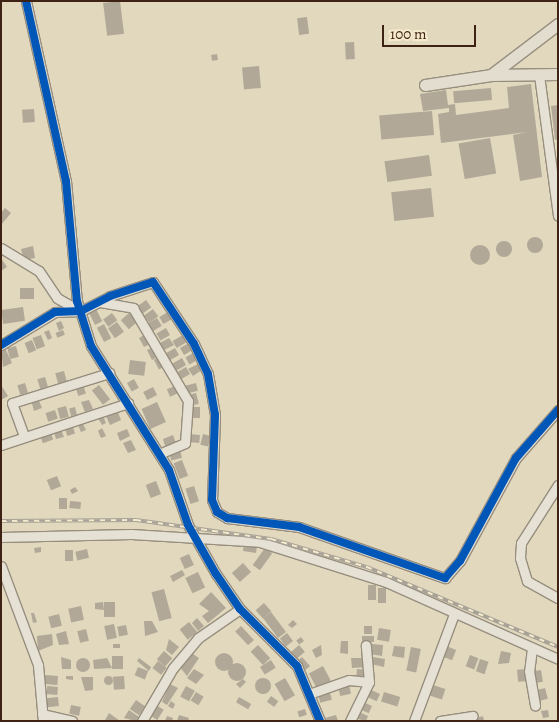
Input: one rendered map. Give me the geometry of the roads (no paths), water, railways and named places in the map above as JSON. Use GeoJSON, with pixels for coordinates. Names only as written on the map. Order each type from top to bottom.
{"type":"FeatureCollection","features":[{"type":"Feature","properties":{"kind":"main road"},"geometry":{"type":"LineString","coordinates":[[492,75],[558,24]]}},
{"type":"Feature","properties":{"kind":"main road"},"geometry":{"type":"LineString","coordinates":[[425,85],[492,75],[558,74]]}},
{"type":"Feature","properties":{"kind":"street"},"geometry":{"type":"LineString","coordinates":[[26,1],[66,181],[80,311],[91,346],[159,454],[194,536],[240,609],[297,666],[320,721]]}},
{"type":"Feature","properties":{"kind":"street"},"geometry":{"type":"LineString","coordinates":[[539,75],[558,216]]}},
{"type":"Feature","properties":{"kind":"street"},"geometry":{"type":"LineString","coordinates":[[1,248],[39,271],[57,298],[80,311]]}},
{"type":"Feature","properties":{"kind":"street"},"geometry":{"type":"LineString","coordinates":[[1,345],[55,312],[80,311],[98,302],[153,282],[194,344],[208,374],[215,415],[212,500],[217,512],[227,518],[299,527],[444,578],[460,561],[516,458],[558,410]]}},
{"type":"Feature","properties":{"kind":"street"},"geometry":{"type":"LineString","coordinates":[[98,302],[133,308],[188,401],[185,443],[159,454]]}},
{"type":"Feature","properties":{"kind":"street"},"geometry":{"type":"LineString","coordinates":[[24,436],[12,403],[109,373]]}},
{"type":"Feature","properties":{"kind":"street"},"geometry":{"type":"LineString","coordinates":[[1,445],[128,403]]}},
{"type":"Feature","properties":{"kind":"street"},"geometry":{"type":"LineString","coordinates":[[558,485],[521,543],[520,558],[527,581],[558,598]]}},
{"type":"Feature","properties":{"kind":"street"},"geometry":{"type":"LineString","coordinates":[[1,537],[194,536],[260,542],[386,582],[558,659]]}},
{"type":"Feature","properties":{"kind":"street"},"geometry":{"type":"LineString","coordinates":[[1,566],[38,665],[43,717],[72,721]]}},
{"type":"Feature","properties":{"kind":"street"},"geometry":{"type":"LineString","coordinates":[[146,720],[173,668],[198,638],[240,609]]}},
{"type":"Feature","properties":{"kind":"street"},"geometry":{"type":"LineString","coordinates":[[414,721],[454,614]]}},
{"type":"Feature","properties":{"kind":"street"},"geometry":{"type":"LineString","coordinates":[[350,721],[369,682],[366,645]]}},
{"type":"Feature","properties":{"kind":"street"},"geometry":{"type":"LineString","coordinates":[[532,648],[529,671],[535,705]]}},
{"type":"Feature","properties":{"kind":"street"},"geometry":{"type":"LineString","coordinates":[[309,694],[349,680],[369,682]]}},
{"type":"Feature","properties":{"kind":"street"},"geometry":{"type":"LineString","coordinates":[[440,721],[474,716]]}},
{"type":"Feature","properties":{"kind":"railway"},"geometry":{"type":"LineString","coordinates":[[1,521],[136,520],[271,539],[367,567],[558,647]]}}]}
